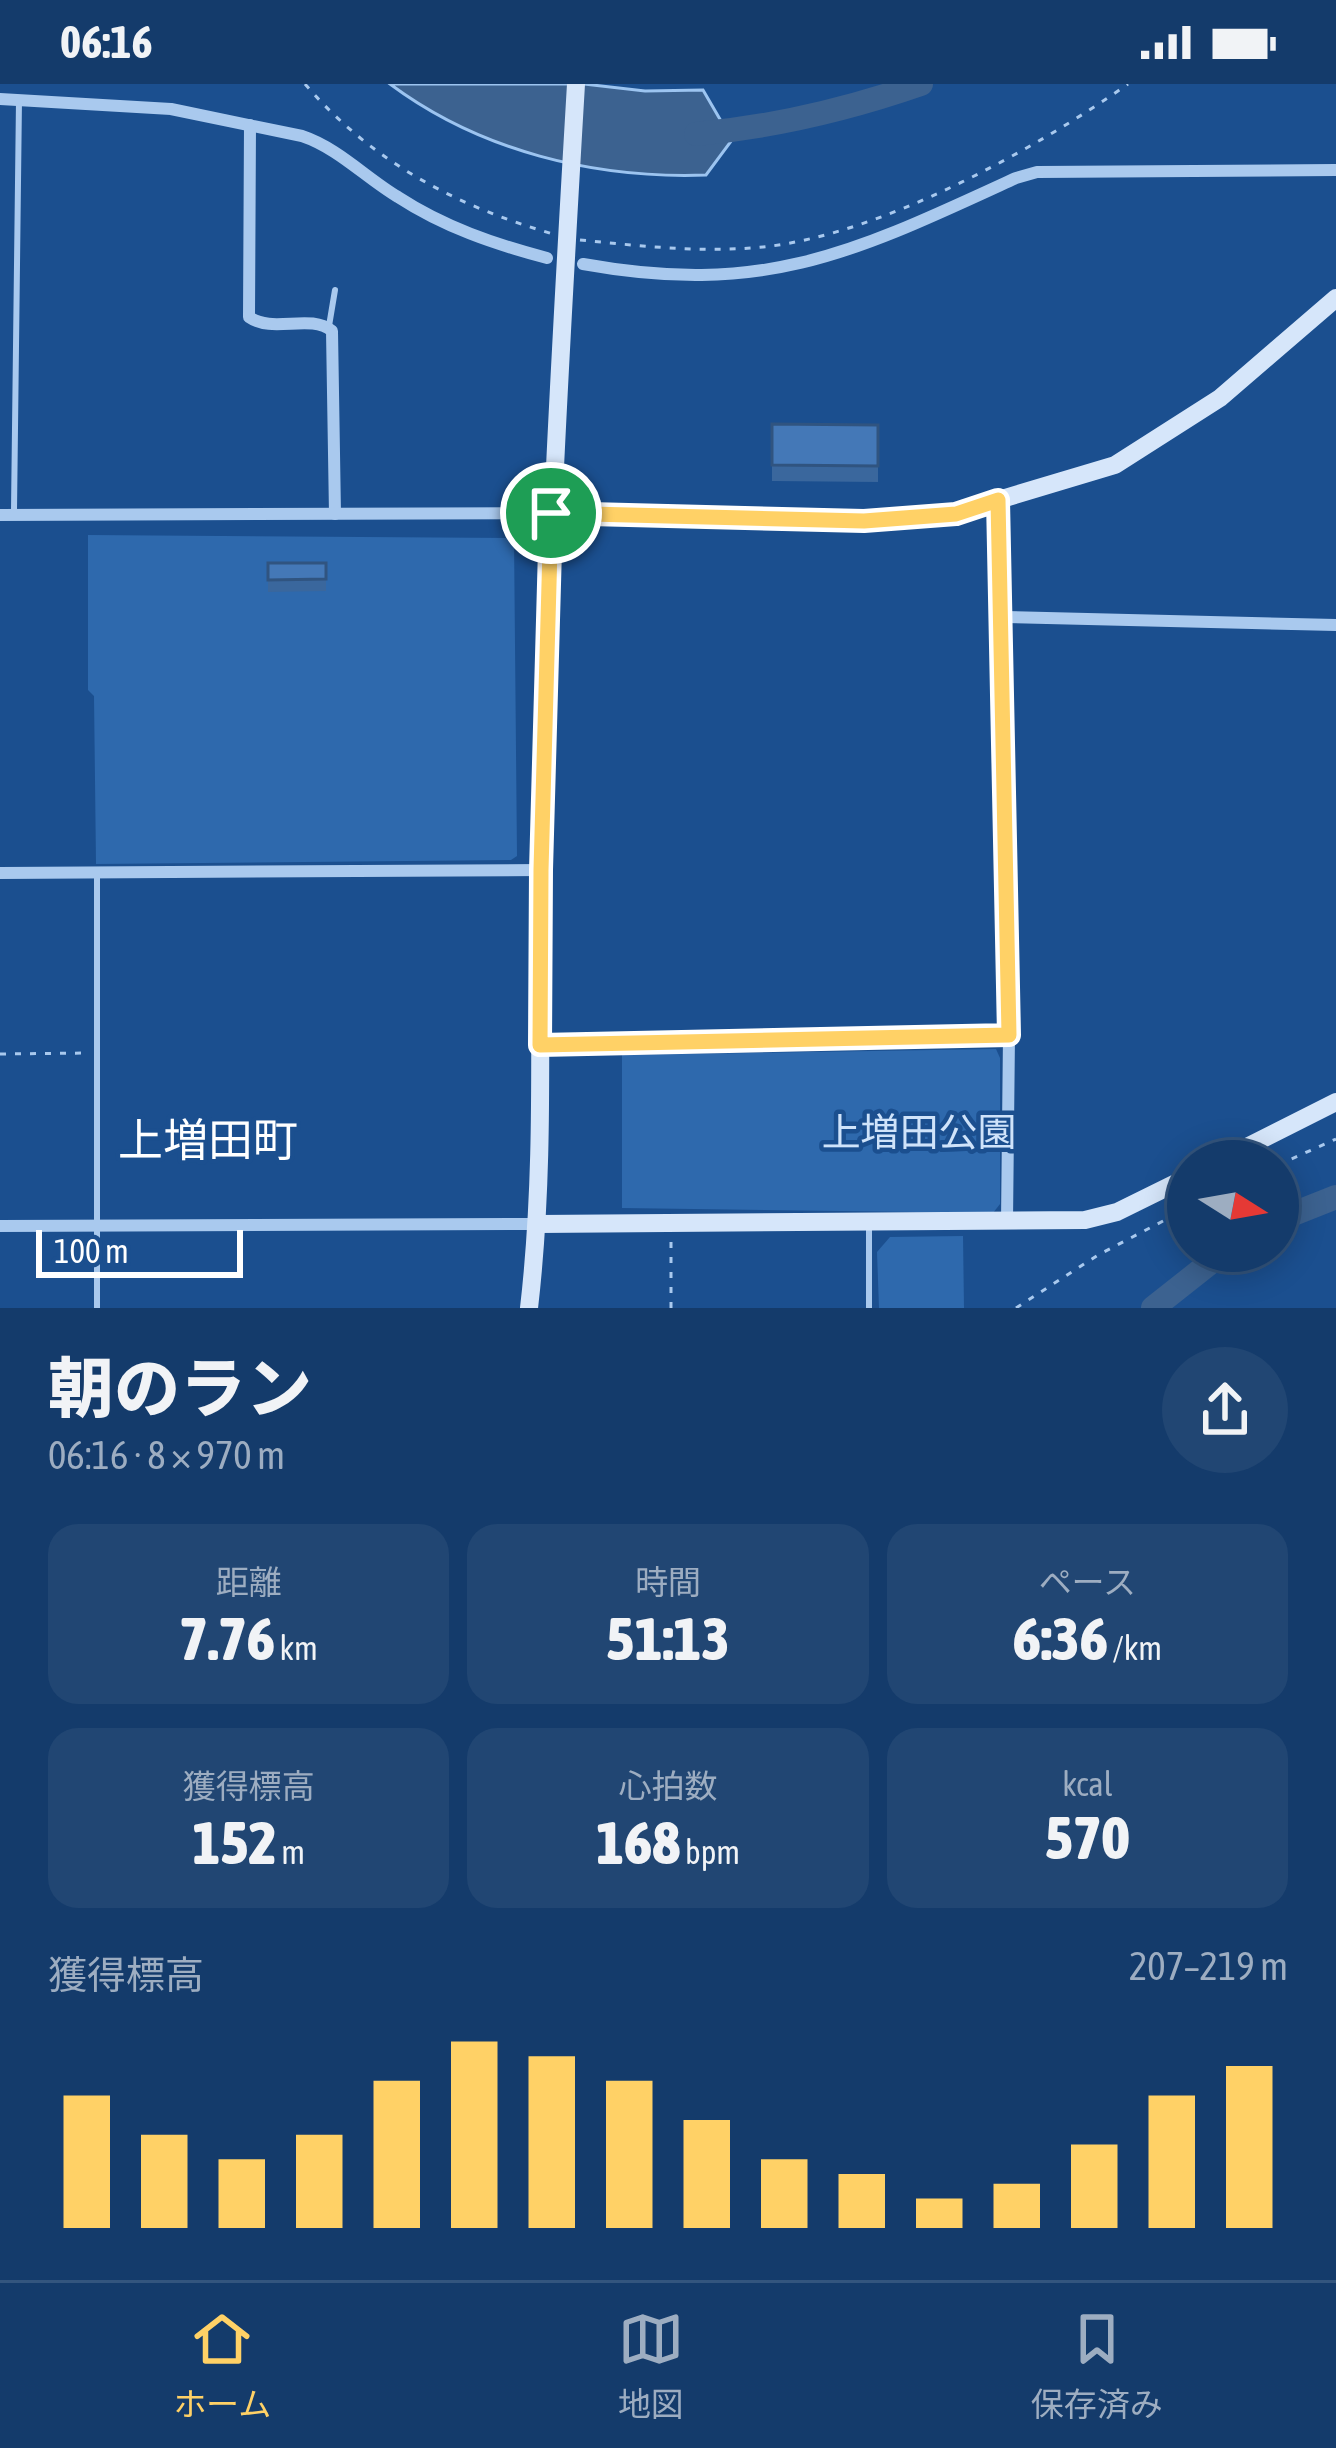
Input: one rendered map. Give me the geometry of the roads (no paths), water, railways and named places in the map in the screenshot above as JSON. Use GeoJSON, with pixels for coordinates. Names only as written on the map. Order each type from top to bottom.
{"type":"FeatureCollection","features":[{"type":"Feature","properties":{"kind":"street"},"geometry":{"type":"LineString","coordinates":[[530,1308],[538,1224],[551,513],[576,84]]}},
{"type":"Feature","properties":{"kind":"street"},"geometry":{"type":"LineString","coordinates":[[55,101],[59,85]]}},
{"type":"Feature","properties":{"kind":"street"},"geometry":{"type":"LineString","coordinates":[[0,99],[171,109],[317,141],[441,222],[547,258]]}},
{"type":"Feature","properties":{"kind":"street"},"geometry":{"type":"LineString","coordinates":[[250,125],[249,317],[261,324],[329,326],[334,338],[335,514]]}},
{"type":"Feature","properties":{"kind":"street"},"geometry":{"type":"LineString","coordinates":[[583,264],[686,278],[783,269],[872,242],[1016,178],[1046,171],[1336,170]]}},
{"type":"Feature","properties":{"kind":"street"},"geometry":{"type":"LineString","coordinates":[[7,515],[551,513],[864,521],[956,514],[1115,465],[1220,398],[1336,298]]}},
{"type":"Feature","properties":{"kind":"street"},"geometry":{"type":"LineString","coordinates":[[998,500],[1009,1035],[1006,1221]]}},
{"type":"Feature","properties":{"kind":"street"},"geometry":{"type":"LineString","coordinates":[[1003,617],[1336,625]]}},
{"type":"Feature","properties":{"kind":"street"},"geometry":{"type":"LineString","coordinates":[[0,873],[541,870]]}},
{"type":"Feature","properties":{"kind":"street"},"geometry":{"type":"LineString","coordinates":[[540,1045],[1009,1035]]}},
{"type":"Feature","properties":{"kind":"street"},"geometry":{"type":"LineString","coordinates":[[1261,1140],[1336,1102]]}},
{"type":"Feature","properties":{"kind":"street"},"geometry":{"type":"LineString","coordinates":[[0,1226],[1006,1221],[1103,1217],[1167,1187]]}},
{"type":"Feature","properties":{"kind":"lane"},"geometry":{"type":"LineString","coordinates":[[7,515],[20,100]]}},
{"type":"Feature","properties":{"kind":"lane"},"geometry":{"type":"LineString","coordinates":[[329,326],[335,290]]}},
{"type":"Feature","properties":{"kind":"lane"},"geometry":{"type":"LineString","coordinates":[[97,874],[98,1308]]}},
{"type":"Feature","properties":{"kind":"lane"},"geometry":{"type":"LineString","coordinates":[[869,1224],[869,1308]]}},
{"type":"Feature","properties":{"kind":"waterway"},"geometry":{"type":"LineString","coordinates":[[696,134],[810,116],[921,84]]}},
{"type":"Feature","properties":{"kind":"waterway"},"geometry":{"type":"LineString","coordinates":[[1299,1212],[1336,1197]]}},
{"type":"Feature","properties":{"kind":"waterway"},"geometry":{"type":"LineString","coordinates":[[1153,1308],[1198,1272]]}},
{"type":"Feature","properties":{"kind":"district","name":"上増田町"},"geometry":{"type":"Point","coordinates":[208,1140]}},
{"type":"Feature","properties":{"kind":"park label","name":"上増田公園"},"geometry":{"type":"Point","coordinates":[919,1132]}}]}
